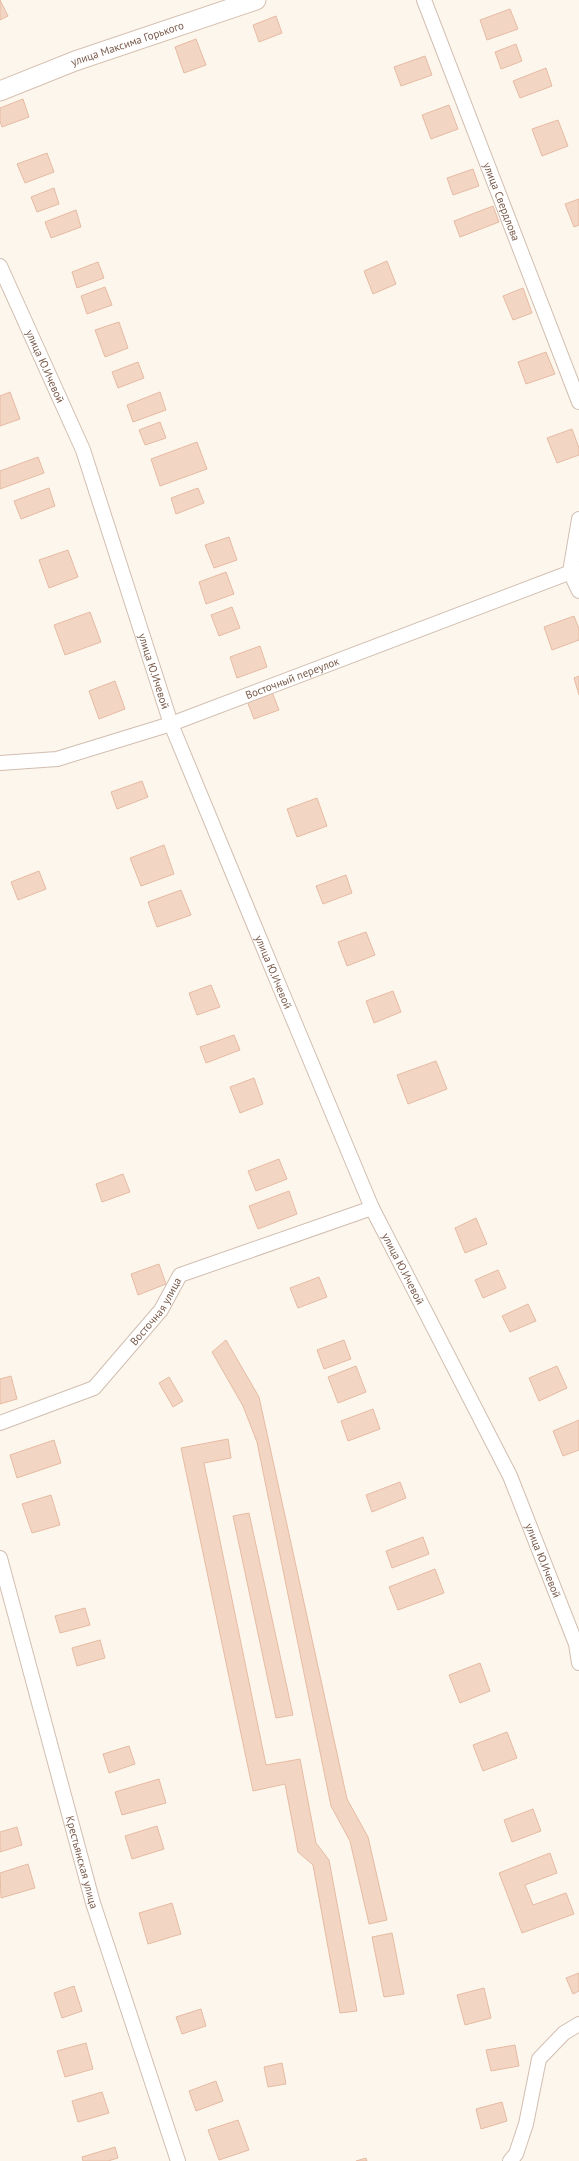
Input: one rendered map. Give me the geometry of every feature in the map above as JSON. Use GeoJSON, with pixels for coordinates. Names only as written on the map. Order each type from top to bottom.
{"type":"FeatureCollection","features":[{"type":"Feature","properties":{"kind":"street","name":"улица Максима Горького"},"geometry":{"type":"LineString","coordinates":[[0,91],[75,61],[256,0]]}},
{"type":"Feature","properties":{"kind":"street","name":"улица Свердлова"},"geometry":{"type":"LineString","coordinates":[[424,0],[579,402]]}},
{"type":"Feature","properties":{"kind":"street","name":"улица Ю.Ичевой"},"geometry":{"type":"LineString","coordinates":[[0,266],[83,450],[171,724],[372,1208],[510,1476],[576,1644],[579,1663]]}},
{"type":"Feature","properties":{"kind":"street"},"geometry":{"type":"LineString","coordinates":[[579,519],[575,571],[579,591]]}},
{"type":"Feature","properties":{"kind":"street","name":"Восточный переулок"},"geometry":{"type":"LineString","coordinates":[[0,764],[57,759],[171,724],[575,571]]}},
{"type":"Feature","properties":{"kind":"street","name":"Восточная улица"},"geometry":{"type":"LineString","coordinates":[[0,1423],[94,1388],[161,1310],[180,1275],[372,1208]]}},
{"type":"Feature","properties":{"kind":"street","name":"Крестьянская улица"},"geometry":{"type":"LineString","coordinates":[[0,1558],[93,1903],[178,2161]]}},
{"type":"Feature","properties":{"kind":"street"},"geometry":{"type":"LineString","coordinates":[[510,2161],[516,2154],[526,2124],[539,2059],[564,2033],[579,2024]]}},
{"type":"Feature","properties":{"kind":"building"},"geometry":{"type":"Polygon","coordinates":[[[0,0],[8,16],[0,20],[0,0]]]}},
{"type":"Feature","properties":{"kind":"building"},"geometry":{"type":"Polygon","coordinates":[[[510,9],[518,29],[487,40],[480,20],[510,9]]]}},
{"type":"Feature","properties":{"kind":"building"},"geometry":{"type":"Polygon","coordinates":[[[276,16],[282,33],[259,42],[253,25],[276,16]]]}},
{"type":"Feature","properties":{"kind":"building"},"geometry":{"type":"Polygon","coordinates":[[[196,39],[206,65],[184,73],[175,47],[196,39]]]}},
{"type":"Feature","properties":{"kind":"building"},"geometry":{"type":"Polygon","coordinates":[[[516,44],[522,61],[501,69],[495,52],[516,44]]]}},
{"type":"Feature","properties":{"kind":"building"},"geometry":{"type":"Polygon","coordinates":[[[425,56],[432,75],[401,86],[394,67],[425,56]]]}},
{"type":"Feature","properties":{"kind":"building"},"geometry":{"type":"Polygon","coordinates":[[[546,68],[552,86],[520,98],[513,81],[546,68]]]}},
{"type":"Feature","properties":{"kind":"building"},"geometry":{"type":"Polygon","coordinates":[[[23,99],[29,117],[2,127],[0,121],[0,108],[23,99]]]}},
{"type":"Feature","properties":{"kind":"building"},"geometry":{"type":"Polygon","coordinates":[[[449,105],[458,129],[431,139],[422,115],[449,105]]]}},
{"type":"Feature","properties":{"kind":"building"},"geometry":{"type":"Polygon","coordinates":[[[558,120],[568,146],[542,156],[532,129],[558,120]]]}},
{"type":"Feature","properties":{"kind":"building"},"geometry":{"type":"Polygon","coordinates":[[[47,153],[54,172],[25,183],[17,164],[47,153]]]}},
{"type":"Feature","properties":{"kind":"building"},"geometry":{"type":"Polygon","coordinates":[[[473,169],[479,186],[453,195],[447,178],[473,169]]]}},
{"type":"Feature","properties":{"kind":"building"},"geometry":{"type":"Polygon","coordinates":[[[54,188],[59,204],[37,212],[31,197],[54,188]]]}},
{"type":"Feature","properties":{"kind":"building"},"geometry":{"type":"Polygon","coordinates":[[[579,199],[579,225],[574,227],[565,204],[579,199]]]}},
{"type":"Feature","properties":{"kind":"building"},"geometry":{"type":"Polygon","coordinates":[[[493,206],[499,222],[460,237],[454,221],[493,206]]]}},
{"type":"Feature","properties":{"kind":"building"},"geometry":{"type":"Polygon","coordinates":[[[76,210],[81,227],[51,238],[45,222],[76,210]]]}},
{"type":"Feature","properties":{"kind":"building"},"geometry":{"type":"Polygon","coordinates":[[[387,261],[396,284],[373,294],[364,271],[387,261]]]}},
{"type":"Feature","properties":{"kind":"building"},"geometry":{"type":"Polygon","coordinates":[[[98,262],[104,278],[77,288],[72,272],[98,262]]]}},
{"type":"Feature","properties":{"kind":"building"},"geometry":{"type":"Polygon","coordinates":[[[105,287],[112,305],[87,314],[81,296],[105,287]]]}},
{"type":"Feature","properties":{"kind":"building"},"geometry":{"type":"Polygon","coordinates":[[[523,288],[532,313],[513,320],[503,296],[523,288]]]}},
{"type":"Feature","properties":{"kind":"building"},"geometry":{"type":"Polygon","coordinates":[[[119,322],[128,348],[105,357],[95,330],[119,322]]]}},
{"type":"Feature","properties":{"kind":"building"},"geometry":{"type":"Polygon","coordinates":[[[546,352],[555,374],[526,384],[518,362],[546,352]]]}},
{"type":"Feature","properties":{"kind":"building"},"geometry":{"type":"Polygon","coordinates":[[[138,362],[144,378],[118,388],[112,372],[138,362]]]}},
{"type":"Feature","properties":{"kind":"building"},"geometry":{"type":"Polygon","coordinates":[[[10,392],[20,419],[0,426],[0,396],[10,392]]]}},
{"type":"Feature","properties":{"kind":"building"},"geometry":{"type":"Polygon","coordinates":[[[160,392],[166,410],[133,422],[127,405],[160,392]]]}},
{"type":"Feature","properties":{"kind":"building"},"geometry":{"type":"Polygon","coordinates":[[[160,422],[166,438],[145,445],[139,430],[160,422]]]}},
{"type":"Feature","properties":{"kind":"building"},"geometry":{"type":"Polygon","coordinates":[[[572,429],[579,448],[579,455],[557,463],[547,438],[572,429]]]}},
{"type":"Feature","properties":{"kind":"building"},"geometry":{"type":"Polygon","coordinates":[[[197,442],[207,469],[160,486],[151,459],[197,442]]]}},
{"type":"Feature","properties":{"kind":"building"},"geometry":{"type":"Polygon","coordinates":[[[38,457],[44,473],[0,489],[0,471],[38,457]]]}},
{"type":"Feature","properties":{"kind":"building"},"geometry":{"type":"Polygon","coordinates":[[[49,488],[55,506],[21,519],[14,501],[49,488]]]}},
{"type":"Feature","properties":{"kind":"building"},"geometry":{"type":"Polygon","coordinates":[[[198,488],[204,503],[176,514],[171,498],[198,488]]]}},
{"type":"Feature","properties":{"kind":"building"},"geometry":{"type":"Polygon","coordinates":[[[229,537],[237,560],[214,568],[205,545],[229,537]]]}},
{"type":"Feature","properties":{"kind":"building"},"geometry":{"type":"Polygon","coordinates":[[[68,550],[78,577],[49,588],[39,560],[68,550]]]}},
{"type":"Feature","properties":{"kind":"building"},"geometry":{"type":"Polygon","coordinates":[[[226,572],[234,594],[206,604],[199,582],[226,572]]]}},
{"type":"Feature","properties":{"kind":"building"},"geometry":{"type":"Polygon","coordinates":[[[232,607],[240,628],[219,636],[211,615],[232,607]]]}},
{"type":"Feature","properties":{"kind":"building"},"geometry":{"type":"Polygon","coordinates":[[[90,612],[101,642],[65,655],[54,625],[90,612]]]}},
{"type":"Feature","properties":{"kind":"building"},"geometry":{"type":"Polygon","coordinates":[[[574,616],[579,629],[579,640],[552,650],[544,627],[574,616]]]}},
{"type":"Feature","properties":{"kind":"building"},"geometry":{"type":"Polygon","coordinates":[[[260,646],[267,667],[237,678],[230,657],[260,646]]]}},
{"type":"Feature","properties":{"kind":"building"},"geometry":{"type":"Polygon","coordinates":[[[579,676],[579,695],[574,678],[579,676]]]}},
{"type":"Feature","properties":{"kind":"building"},"geometry":{"type":"Polygon","coordinates":[[[115,681],[125,709],[99,719],[89,691],[115,681]]]}},
{"type":"Feature","properties":{"kind":"building"},"geometry":{"type":"Polygon","coordinates":[[[272,692],[279,710],[254,719],[247,701],[272,692]]]}},
{"type":"Feature","properties":{"kind":"building"},"geometry":{"type":"Polygon","coordinates":[[[142,781],[148,797],[117,809],[111,792],[142,781]]]}},
{"type":"Feature","properties":{"kind":"building"},"geometry":{"type":"Polygon","coordinates":[[[317,798],[327,826],[297,837],[287,809],[317,798]]]}},
{"type":"Feature","properties":{"kind":"building"},"geometry":{"type":"Polygon","coordinates":[[[164,845],[174,874],[141,886],[130,858],[164,845]]]}},
{"type":"Feature","properties":{"kind":"building"},"geometry":{"type":"Polygon","coordinates":[[[39,871],[46,889],[18,900],[11,882],[39,871]]]}},
{"type":"Feature","properties":{"kind":"building"},"geometry":{"type":"Polygon","coordinates":[[[346,875],[352,893],[323,904],[316,886],[346,875]]]}},
{"type":"Feature","properties":{"kind":"building"},"geometry":{"type":"Polygon","coordinates":[[[181,890],[191,915],[157,927],[148,902],[181,890]]]}},
{"type":"Feature","properties":{"kind":"building"},"geometry":{"type":"Polygon","coordinates":[[[366,932],[375,955],[347,966],[338,942],[366,932]]]}},
{"type":"Feature","properties":{"kind":"building"},"geometry":{"type":"Polygon","coordinates":[[[211,985],[220,1007],[197,1015],[189,993],[211,985]]]}},
{"type":"Feature","properties":{"kind":"building"},"geometry":{"type":"Polygon","coordinates":[[[393,991],[401,1012],[374,1023],[366,1001],[393,991]]]}},
{"type":"Feature","properties":{"kind":"building"},"geometry":{"type":"Polygon","coordinates":[[[234,1035],[240,1050],[206,1063],[200,1047],[234,1035]]]}},
{"type":"Feature","properties":{"kind":"building"},"geometry":{"type":"Polygon","coordinates":[[[436,1061],[447,1089],[408,1104],[397,1075],[436,1061]]]}},
{"type":"Feature","properties":{"kind":"building"},"geometry":{"type":"Polygon","coordinates":[[[254,1078],[263,1104],[240,1113],[230,1087],[254,1078]]]}},
{"type":"Feature","properties":{"kind":"building"},"geometry":{"type":"Polygon","coordinates":[[[279,1159],[287,1179],[256,1191],[248,1171],[279,1159]]]}},
{"type":"Feature","properties":{"kind":"building"},"geometry":{"type":"Polygon","coordinates":[[[123,1174],[130,1192],[102,1202],[96,1184],[123,1174]]]}},
{"type":"Feature","properties":{"kind":"building"},"geometry":{"type":"Polygon","coordinates":[[[289,1191],[297,1214],[258,1229],[249,1206],[289,1191]]]}},
{"type":"Feature","properties":{"kind":"building"},"geometry":{"type":"Polygon","coordinates":[[[476,1218],[487,1244],[465,1253],[455,1228],[476,1218]]]}},
{"type":"Feature","properties":{"kind":"building"},"geometry":{"type":"Polygon","coordinates":[[[159,1264],[166,1284],[138,1295],[131,1274],[159,1264]]]}},
{"type":"Feature","properties":{"kind":"building"},"geometry":{"type":"Polygon","coordinates":[[[498,1270],[506,1288],[483,1298],[475,1280],[498,1270]]]}},
{"type":"Feature","properties":{"kind":"building"},"geometry":{"type":"Polygon","coordinates":[[[319,1277],[327,1297],[298,1308],[290,1288],[319,1277]]]}},
{"type":"Feature","properties":{"kind":"building"},"geometry":{"type":"Polygon","coordinates":[[[528,1304],[536,1321],[510,1332],[502,1316],[528,1304]]]}},
{"type":"Feature","properties":{"kind":"building"},"geometry":{"type":"Polygon","coordinates":[[[226,1340],[259,1397],[347,1799],[368,1837],[387,1920],[369,1924],[350,1841],[331,1806],[257,1442],[243,1406],[212,1352],[226,1340]]]}},
{"type":"Feature","properties":{"kind":"building"},"geometry":{"type":"Polygon","coordinates":[[[344,1340],[351,1359],[324,1369],[317,1350],[344,1340]]]}},
{"type":"Feature","properties":{"kind":"building"},"geometry":{"type":"Polygon","coordinates":[[[356,1366],[366,1392],[338,1403],[328,1377],[356,1366]]]}},
{"type":"Feature","properties":{"kind":"building"},"geometry":{"type":"Polygon","coordinates":[[[557,1366],[567,1388],[539,1401],[529,1378],[557,1366]]]}},
{"type":"Feature","properties":{"kind":"building"},"geometry":{"type":"Polygon","coordinates":[[[11,1376],[17,1399],[0,1404],[0,1379],[11,1376]]]}},
{"type":"Feature","properties":{"kind":"building"},"geometry":{"type":"Polygon","coordinates":[[[169,1377],[183,1401],[173,1407],[159,1383],[169,1377]]]}},
{"type":"Feature","properties":{"kind":"building"},"geometry":{"type":"Polygon","coordinates":[[[373,1409],[380,1429],[348,1441],[341,1421],[373,1409]]]}},
{"type":"Feature","properties":{"kind":"building"},"geometry":{"type":"Polygon","coordinates":[[[579,1420],[579,1450],[563,1456],[553,1431],[579,1420]]]}},
{"type":"Feature","properties":{"kind":"building"},"geometry":{"type":"Polygon","coordinates":[[[228,1439],[231,1458],[204,1463],[266,1765],[300,1759],[316,1843],[329,1860],[357,2011],[340,2013],[313,1865],[298,1852],[285,1784],[253,1791],[181,1448],[228,1439]]]}},
{"type":"Feature","properties":{"kind":"building"},"geometry":{"type":"Polygon","coordinates":[[[54,1440],[61,1463],[17,1478],[10,1455],[54,1440]]]}},
{"type":"Feature","properties":{"kind":"building"},"geometry":{"type":"Polygon","coordinates":[[[400,1482],[406,1498],[372,1512],[366,1495],[400,1482]]]}},
{"type":"Feature","properties":{"kind":"building"},"geometry":{"type":"Polygon","coordinates":[[[51,1495],[60,1525],[32,1533],[22,1504],[51,1495]]]}},
{"type":"Feature","properties":{"kind":"building"},"geometry":{"type":"Polygon","coordinates":[[[249,1513],[293,1715],[276,1718],[233,1516],[249,1513]]]}},
{"type":"Feature","properties":{"kind":"building"},"geometry":{"type":"Polygon","coordinates":[[[423,1537],[429,1554],[392,1568],[386,1551],[423,1537]]]}},
{"type":"Feature","properties":{"kind":"building"},"geometry":{"type":"Polygon","coordinates":[[[435,1569],[444,1593],[398,1610],[389,1587],[435,1569]]]}},
{"type":"Feature","properties":{"kind":"building"},"geometry":{"type":"Polygon","coordinates":[[[85,1608],[90,1625],[60,1633],[55,1616],[85,1608]]]}},
{"type":"Feature","properties":{"kind":"building"},"geometry":{"type":"Polygon","coordinates":[[[100,1640],[105,1658],[77,1666],[72,1648],[100,1640]]]}},
{"type":"Feature","properties":{"kind":"building"},"geometry":{"type":"Polygon","coordinates":[[[480,1663],[490,1691],[460,1703],[449,1675],[480,1663]]]}},
{"type":"Feature","properties":{"kind":"building"},"geometry":{"type":"Polygon","coordinates":[[[507,1732],[517,1758],[483,1771],[473,1745],[507,1732]]]}},
{"type":"Feature","properties":{"kind":"building"},"geometry":{"type":"Polygon","coordinates":[[[129,1746],[135,1764],[109,1773],[103,1754],[129,1746]]]}},
{"type":"Feature","properties":{"kind":"building"},"geometry":{"type":"Polygon","coordinates":[[[159,1779],[166,1803],[122,1815],[115,1792],[159,1779]]]}},
{"type":"Feature","properties":{"kind":"building"},"geometry":{"type":"Polygon","coordinates":[[[533,1809],[541,1831],[512,1842],[504,1820],[533,1809]]]}},
{"type":"Feature","properties":{"kind":"building"},"geometry":{"type":"Polygon","coordinates":[[[157,1826],[164,1849],[132,1859],[125,1836],[157,1826]]]}},
{"type":"Feature","properties":{"kind":"building"},"geometry":{"type":"Polygon","coordinates":[[[17,1827],[22,1845],[0,1852],[0,1832],[17,1827]]]}},
{"type":"Feature","properties":{"kind":"building"},"geometry":{"type":"Polygon","coordinates":[[[550,1853],[557,1873],[525,1885],[533,1905],[566,1893],[574,1914],[522,1933],[499,1873],[550,1853]]]}},
{"type":"Feature","properties":{"kind":"building"},"geometry":{"type":"Polygon","coordinates":[[[28,1864],[35,1888],[1,1898],[0,1873],[28,1864]]]}},
{"type":"Feature","properties":{"kind":"building"},"geometry":{"type":"Polygon","coordinates":[[[172,1903],[181,1934],[148,1944],[139,1913],[172,1903]]]}},
{"type":"Feature","properties":{"kind":"building"},"geometry":{"type":"Polygon","coordinates":[[[392,1933],[404,1994],[384,1997],[372,1937],[392,1933]]]}},
{"type":"Feature","properties":{"kind":"building"},"geometry":{"type":"Polygon","coordinates":[[[579,1973],[579,1991],[573,1994],[566,1978],[579,1973]]]}},
{"type":"Feature","properties":{"kind":"building"},"geometry":{"type":"Polygon","coordinates":[[[74,1986],[82,2011],[62,2018],[54,1993],[74,1986]]]}},
{"type":"Feature","properties":{"kind":"building"},"geometry":{"type":"Polygon","coordinates":[[[484,1988],[491,2018],[465,2025],[457,1995],[484,1988]]]}},
{"type":"Feature","properties":{"kind":"building"},"geometry":{"type":"Polygon","coordinates":[[[201,2009],[206,2026],[182,2034],[176,2017],[201,2009]]]}},
{"type":"Feature","properties":{"kind":"building"},"geometry":{"type":"Polygon","coordinates":[[[86,2043],[93,2069],[65,2077],[57,2051],[86,2043]]]}},
{"type":"Feature","properties":{"kind":"building"},"geometry":{"type":"Polygon","coordinates":[[[515,2045],[519,2066],[491,2071],[486,2050],[515,2045]]]}},
{"type":"Feature","properties":{"kind":"building"},"geometry":{"type":"Polygon","coordinates":[[[282,2063],[286,2084],[268,2087],[264,2067],[282,2063]]]}},
{"type":"Feature","properties":{"kind":"building"},"geometry":{"type":"Polygon","coordinates":[[[216,2081],[223,2101],[196,2111],[189,2091],[216,2081]]]}},
{"type":"Feature","properties":{"kind":"building"},"geometry":{"type":"Polygon","coordinates":[[[102,2092],[109,2113],[78,2122],[72,2101],[102,2092]]]}},
{"type":"Feature","properties":{"kind":"building"},"geometry":{"type":"Polygon","coordinates":[[[502,2102],[507,2121],[481,2129],[476,2109],[502,2102]]]}},
{"type":"Feature","properties":{"kind":"building"},"geometry":{"type":"Polygon","coordinates":[[[238,2120],[249,2150],[219,2160],[208,2130],[238,2120]]]}},
{"type":"Feature","properties":{"kind":"building"},"geometry":{"type":"Polygon","coordinates":[[[115,2147],[118,2158],[108,2161],[83,2161],[82,2157],[115,2147]]]}},
{"type":"Feature","properties":{"kind":"building"},"geometry":{"type":"Polygon","coordinates":[[[366,2158],[367,2161],[356,2161],[366,2158]]]}}]}
